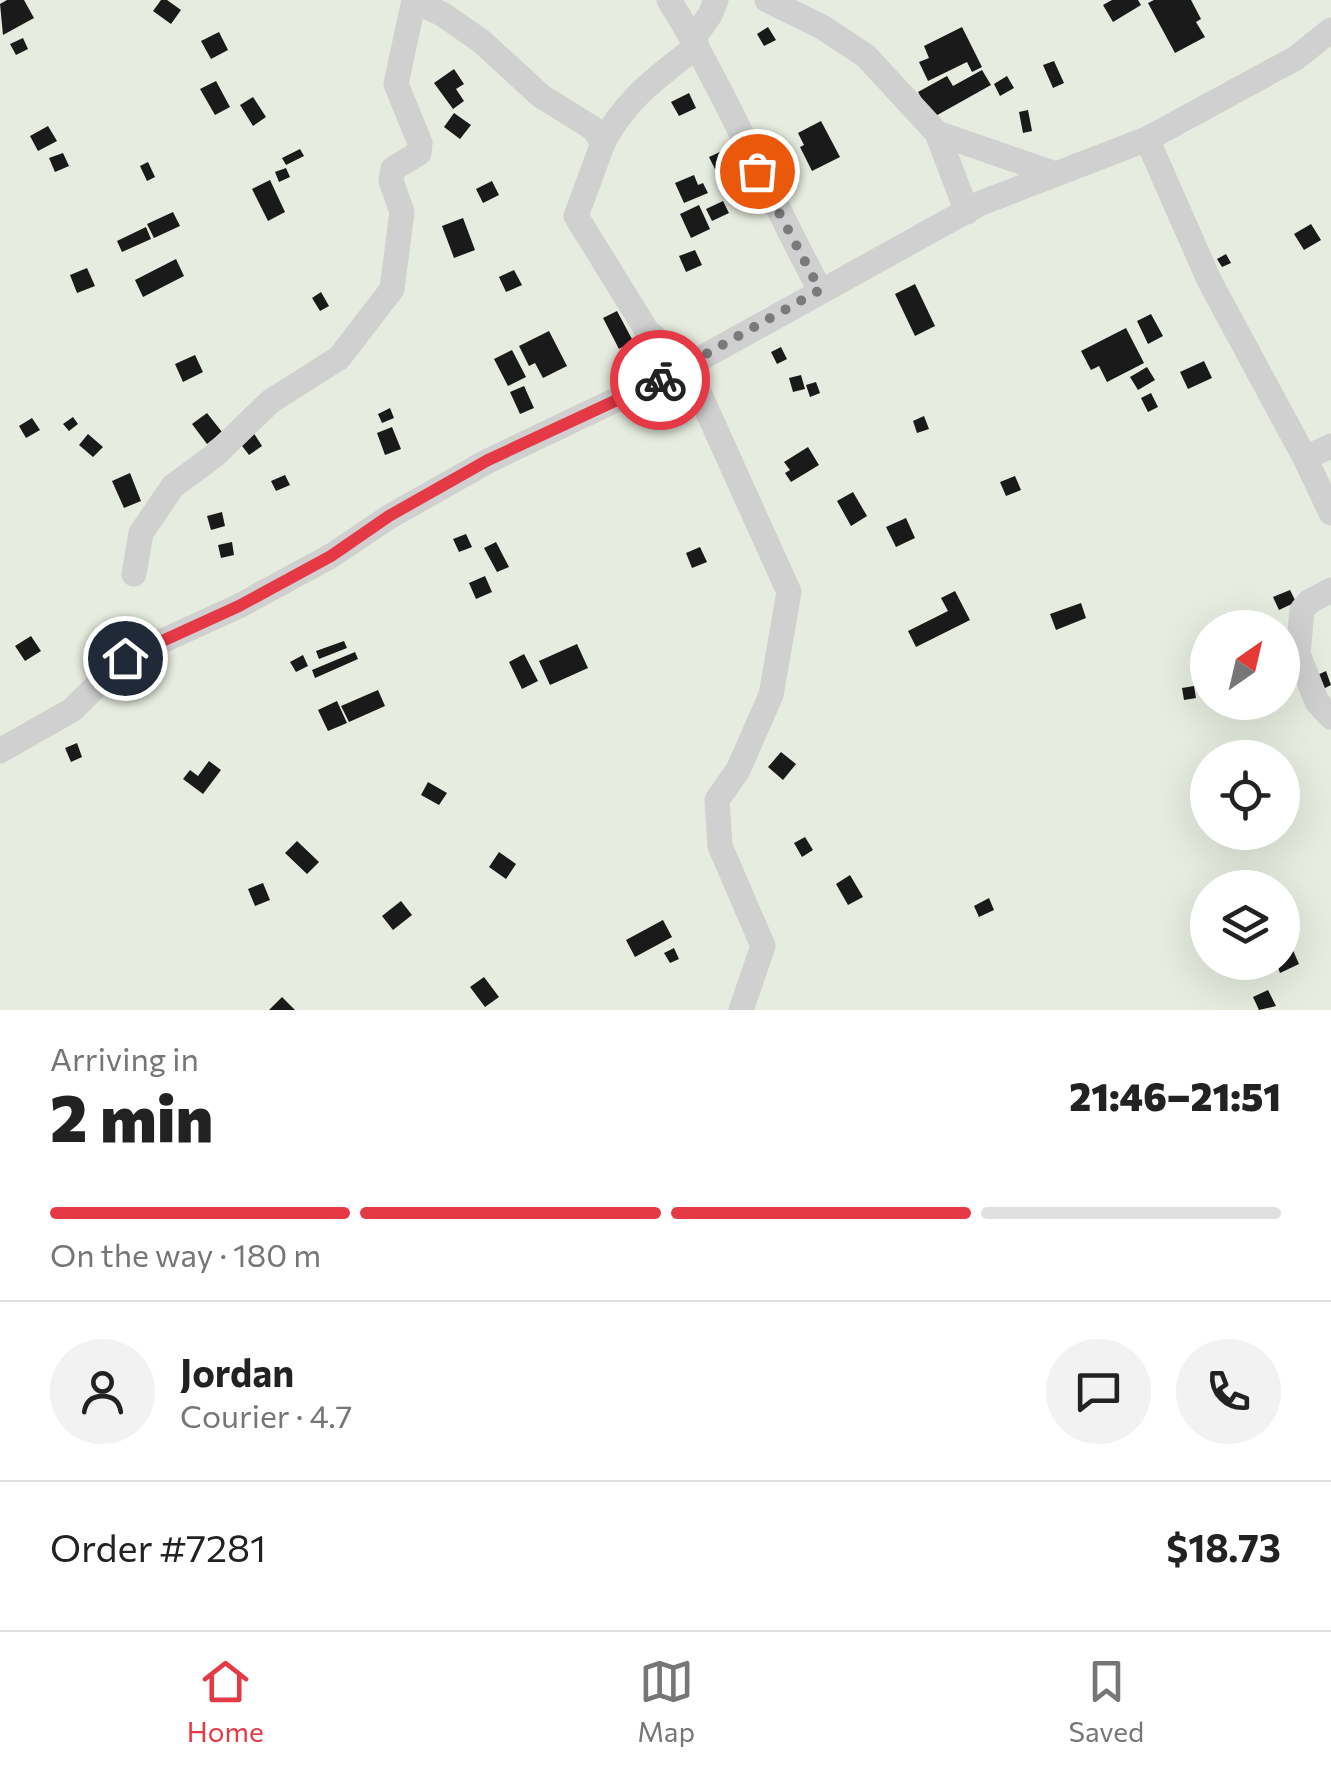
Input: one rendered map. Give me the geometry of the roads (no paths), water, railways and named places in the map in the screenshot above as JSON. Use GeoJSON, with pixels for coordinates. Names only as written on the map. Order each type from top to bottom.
{"type":"FeatureCollection","features":[{"type":"Feature","properties":{"kind":"street"},"geometry":{"type":"LineString","coordinates":[[134,574],[141,533],[173,486],[214,456],[271,401],[339,358],[392,289],[402,212],[391,181],[392,169],[419,154],[420,144],[396,84],[414,0],[481,41],[542,96],[594,128],[603,142]]}},
{"type":"Feature","properties":{"kind":"street"},"geometry":{"type":"LineString","coordinates":[[669,0],[695,42],[772,202],[820,290]]}},
{"type":"Feature","properties":{"kind":"street"},"geometry":{"type":"LineString","coordinates":[[716,0],[695,42],[630,99],[617,116],[603,142],[576,216],[647,330],[687,366],[789,592],[771,695],[738,770],[717,800],[720,846],[763,946],[742,1010]]}},
{"type":"Feature","properties":{"kind":"street"},"geometry":{"type":"LineString","coordinates":[[766,0],[866,56],[937,134],[967,212]]}},
{"type":"Feature","properties":{"kind":"street"},"geometry":{"type":"LineString","coordinates":[[0,750],[72,710],[125,658],[239,606],[331,556],[389,516],[488,460],[687,366],[981,203],[1148,139],[1327,41]]}},
{"type":"Feature","properties":{"kind":"street"},"geometry":{"type":"LineString","coordinates":[[937,134],[1056,174]]}},
{"type":"Feature","properties":{"kind":"street"},"geometry":{"type":"LineString","coordinates":[[1148,139],[1209,280],[1331,512]]}},
{"type":"Feature","properties":{"kind":"street"},"geometry":{"type":"LineString","coordinates":[[1305,458],[1331,446]]}},
{"type":"Feature","properties":{"kind":"street"},"geometry":{"type":"LineString","coordinates":[[1331,590],[1302,610],[1298,654],[1317,702],[1331,717]]}}]}
